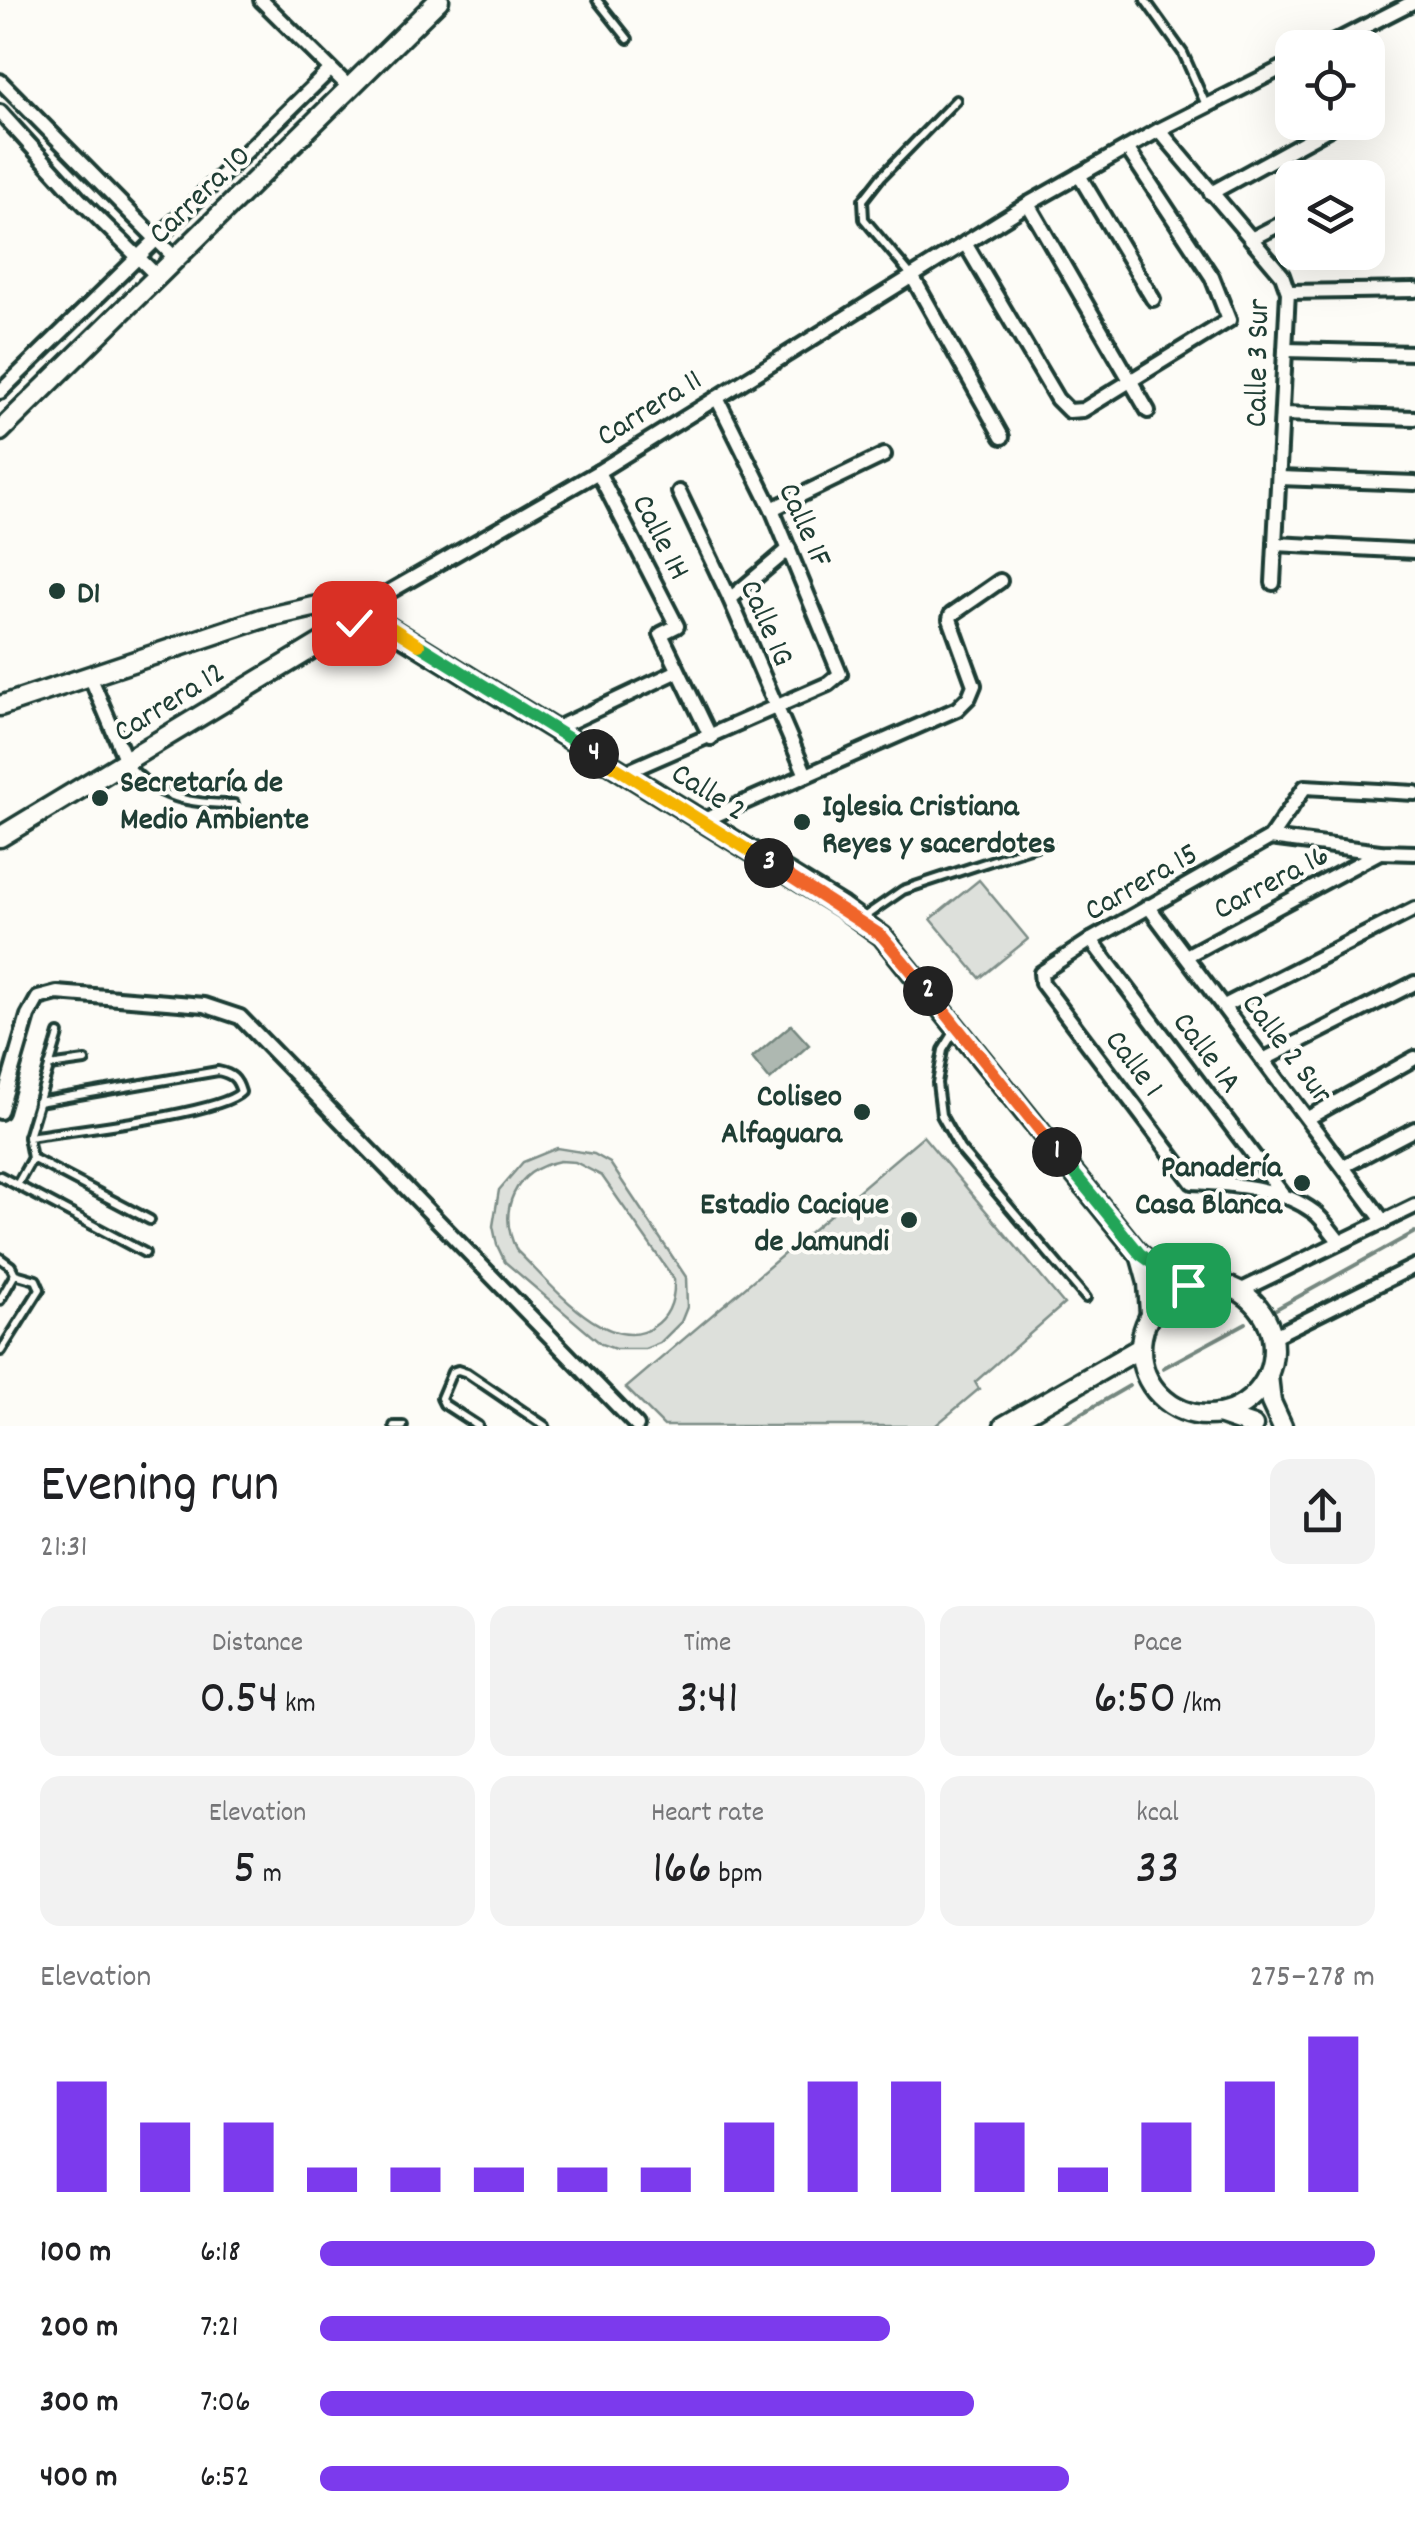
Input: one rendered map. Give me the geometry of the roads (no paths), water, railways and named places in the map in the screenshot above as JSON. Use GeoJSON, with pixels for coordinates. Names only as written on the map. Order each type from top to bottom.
{"type":"FeatureCollection","features":[{"type":"Feature","properties":{"kind":"main road","name":"Carrera 10"},"geometry":{"type":"LineString","coordinates":[[0,430],[439,0]]}},
{"type":"Feature","properties":{"kind":"main road"},"geometry":{"type":"LineString","coordinates":[[0,706],[261,619],[344,600],[361,608]]}},
{"type":"Feature","properties":{"kind":"main road","name":"Calle 2"},"geometry":{"type":"LineString","coordinates":[[361,608],[842,907],[882,936],[1140,1254],[1164,1271],[1198,1283]]}},
{"type":"Feature","properties":{"kind":"main road","name":"Carrera 12"},"geometry":{"type":"LineString","coordinates":[[0,838],[354,623],[361,608]]}},
{"type":"Feature","properties":{"kind":"main road","name":"Calle 2"},"geometry":{"type":"LineString","coordinates":[[1140,1254],[1148,1283],[1150,1313]]}},
{"type":"Feature","properties":{"kind":"main road"},"geometry":{"type":"LineString","coordinates":[[1253,1426],[1218,1414],[1194,1414],[1169,1403],[1146,1375],[1140,1348],[1150,1313],[1169,1294],[1198,1283],[1224,1284],[1240,1291],[1264,1316],[1272,1337],[1268,1376],[1271,1402],[1282,1426]]}},
{"type":"Feature","properties":{"kind":"main road"},"geometry":{"type":"LineString","coordinates":[[1004,1426],[1140,1348]]}},
{"type":"Feature","properties":{"kind":"main road"},"geometry":{"type":"LineString","coordinates":[[1218,1414],[1247,1402],[1268,1376]]}},
{"type":"Feature","properties":{"kind":"main road"},"geometry":{"type":"LineString","coordinates":[[1173,1426],[1194,1414]]}},
{"type":"Feature","properties":{"kind":"street"},"geometry":{"type":"LineString","coordinates":[[261,0],[350,88]]}},
{"type":"Feature","properties":{"kind":"street"},"geometry":{"type":"LineString","coordinates":[[1358,30],[1415,1]]}},
{"type":"Feature","properties":{"kind":"street"},"geometry":{"type":"LineString","coordinates":[[0,392],[330,70]]}},
{"type":"Feature","properties":{"kind":"street","name":"Carrera 11"},"geometry":{"type":"LineString","coordinates":[[361,608],[598,472],[1028,204],[1275,72]]}},
{"type":"Feature","properties":{"kind":"street"},"geometry":{"type":"LineString","coordinates":[[0,81],[174,257]]}},
{"type":"Feature","properties":{"kind":"street"},"geometry":{"type":"LineString","coordinates":[[0,112],[156,275]]}},
{"type":"Feature","properties":{"kind":"street","name":"Calle 3 Sur"},"geometry":{"type":"LineString","coordinates":[[1160,130],[1282,276],[1288,292],[1274,582]]}},
{"type":"Feature","properties":{"kind":"street"},"geometry":{"type":"LineString","coordinates":[[1211,193],[1306,140]]}},
{"type":"Feature","properties":{"kind":"street"},"geometry":{"type":"LineString","coordinates":[[965,243],[1057,398],[1069,411],[1082,410],[1229,320],[1212,276],[1127,148]]}},
{"type":"Feature","properties":{"kind":"street"},"geometry":{"type":"LineString","coordinates":[[1079,175],[1153,298]]}},
{"type":"Feature","properties":{"kind":"street"},"geometry":{"type":"LineString","coordinates":[[1028,204],[1148,410]]}},
{"type":"Feature","properties":{"kind":"street"},"geometry":{"type":"LineString","coordinates":[[1251,239],[1275,227]]}},
{"type":"Feature","properties":{"kind":"street"},"geometry":{"type":"LineString","coordinates":[[912,276],[1002,438]]}},
{"type":"Feature","properties":{"kind":"street"},"geometry":{"type":"LineString","coordinates":[[1288,292],[1415,290]]}},
{"type":"Feature","properties":{"kind":"street"},"geometry":{"type":"LineString","coordinates":[[1285,350],[1415,353]]}},
{"type":"Feature","properties":{"kind":"street","name":"Calle 1F"},"geometry":{"type":"LineString","coordinates":[[717,398],[772,509],[840,674],[828,684],[776,707]]}},
{"type":"Feature","properties":{"kind":"street"},"geometry":{"type":"LineString","coordinates":[[1282,414],[1415,418]]}},
{"type":"Feature","properties":{"kind":"street"},"geometry":{"type":"LineString","coordinates":[[772,509],[884,455]]}},
{"type":"Feature","properties":{"kind":"street","name":"Calle 1H"},"geometry":{"type":"LineString","coordinates":[[598,472],[677,626],[661,634],[678,671]]}},
{"type":"Feature","properties":{"kind":"street"},"geometry":{"type":"LineString","coordinates":[[1279,478],[1415,483]]}},
{"type":"Feature","properties":{"kind":"street","name":"Calle 1G"},"geometry":{"type":"LineString","coordinates":[[679,492],[806,776]]}},
{"type":"Feature","properties":{"kind":"street"},"geometry":{"type":"LineString","coordinates":[[1276,544],[1415,551]]}},
{"type":"Feature","properties":{"kind":"street"},"geometry":{"type":"LineString","coordinates":[[730,599],[788,548]]}},
{"type":"Feature","properties":{"kind":"street"},"geometry":{"type":"LineString","coordinates":[[702,820],[956,709],[969,697],[974,685],[951,614],[1000,581]]}},
{"type":"Feature","properties":{"kind":"street"},"geometry":{"type":"LineString","coordinates":[[555,729],[678,671],[710,738]]}},
{"type":"Feature","properties":{"kind":"street"},"geometry":{"type":"LineString","coordinates":[[90,676],[126,761]]}},
{"type":"Feature","properties":{"kind":"street"},"geometry":{"type":"LineString","coordinates":[[624,772],[776,707]]}},
{"type":"Feature","properties":{"kind":"street"},"geometry":{"type":"LineString","coordinates":[[1415,792],[1305,788],[1270,838],[1415,853]]}},
{"type":"Feature","properties":{"kind":"street","name":"Carrera 15"},"geometry":{"type":"LineString","coordinates":[[1041,973],[1148,906],[1270,838]]}},
{"type":"Feature","properties":{"kind":"street","name":"Carrera 16"},"geometry":{"type":"LineString","coordinates":[[1186,956],[1380,852]]}},
{"type":"Feature","properties":{"kind":"street","name":"Calle 2 Sur"},"geometry":{"type":"LineString","coordinates":[[1148,906],[1384,1222]]}},
{"type":"Feature","properties":{"kind":"street"},"geometry":{"type":"LineString","coordinates":[[1224,1006],[1415,909]]}},
{"type":"Feature","properties":{"kind":"street","name":"Calle 1A"},"geometry":{"type":"LineString","coordinates":[[1091,940],[1284,1196]]}},
{"type":"Feature","properties":{"kind":"street","name":"Calle 1"},"geometry":{"type":"LineString","coordinates":[[1041,973],[1042,983],[1192,1182],[1236,1184],[1284,1196]]}},
{"type":"Feature","properties":{"kind":"street"},"geometry":{"type":"LineString","coordinates":[[1263,1060],[1415,983]]}},
{"type":"Feature","properties":{"kind":"street"},"geometry":{"type":"LineString","coordinates":[[0,1112],[28,1016],[38,998],[58,992],[204,1005],[240,1017],[636,1426]]}},
{"type":"Feature","properties":{"kind":"street"},"geometry":{"type":"LineString","coordinates":[[1308,1118],[1415,1058]]}},
{"type":"Feature","properties":{"kind":"street"},"geometry":{"type":"LineString","coordinates":[[1344,1166],[1415,1129]]}},
{"type":"Feature","properties":{"kind":"street"},"geometry":{"type":"LineString","coordinates":[[1284,1196],[1315,1213],[1340,1242]]}},
{"type":"Feature","properties":{"kind":"street"},"geometry":{"type":"LineString","coordinates":[[1240,1291],[1415,1206]]}},
{"type":"Feature","properties":{"kind":"street"},"geometry":{"type":"LineString","coordinates":[[1272,1337],[1415,1266]]}},
{"type":"Feature","properties":{"kind":"lane"},"geometry":{"type":"LineString","coordinates":[[597,0],[628,39]]}},
{"type":"Feature","properties":{"kind":"lane"},"geometry":{"type":"LineString","coordinates":[[1144,0],[1184,53],[1206,106]]}},
{"type":"Feature","properties":{"kind":"lane"},"geometry":{"type":"LineString","coordinates":[[912,276],[864,219],[863,200],[956,100]]}},
{"type":"Feature","properties":{"kind":"lane"},"geometry":{"type":"LineString","coordinates":[[126,761],[142,780],[171,798],[194,804],[234,804]]}},
{"type":"Feature","properties":{"kind":"lane"},"geometry":{"type":"LineString","coordinates":[[860,920],[902,890],[1048,842]]}},
{"type":"Feature","properties":{"kind":"lane"},"geometry":{"type":"LineString","coordinates":[[956,1027],[943,1050],[937,1084],[942,1114],[960,1150],[1086,1298]]}},
{"type":"Feature","properties":{"kind":"lane"},"geometry":{"type":"LineString","coordinates":[[17,1185],[32,1158],[28,1137],[59,1034]]}},
{"type":"Feature","properties":{"kind":"lane"},"geometry":{"type":"LineString","coordinates":[[49,1066],[85,1061]]}},
{"type":"Feature","properties":{"kind":"lane"},"geometry":{"type":"LineString","coordinates":[[28,1137],[176,1113],[234,1099],[240,1092],[238,1080],[218,1072],[38,1102]]}},
{"type":"Feature","properties":{"kind":"lane"},"geometry":{"type":"LineString","coordinates":[[32,1158],[150,1220]]}},
{"type":"Feature","properties":{"kind":"lane"},"geometry":{"type":"LineString","coordinates":[[0,1176],[145,1252]]}},
{"type":"Feature","properties":{"kind":"lane"},"geometry":{"type":"LineString","coordinates":[[0,1258],[15,1274],[36,1280],[40,1289],[1,1350]]}},
{"type":"Feature","properties":{"kind":"lane"},"geometry":{"type":"LineString","coordinates":[[0,1300],[15,1274]]}},
{"type":"Feature","properties":{"kind":"lane"},"geometry":{"type":"LineString","coordinates":[[478,1426],[441,1398],[452,1372],[467,1373],[545,1426]]}},
{"type":"Feature","properties":{"kind":"lane"},"geometry":{"type":"LineString","coordinates":[[394,1426],[403,1426]]}},
{"type":"Feature","properties":{"kind":"waterway"},"geometry":{"type":"LineString","coordinates":[[1276,1309],[1415,1232]]}},
{"type":"Feature","properties":{"kind":"waterway"},"geometry":{"type":"LineString","coordinates":[[1163,1368],[1246,1323]]}},
{"type":"Feature","properties":{"kind":"waterway"},"geometry":{"type":"LineString","coordinates":[[1060,1426],[1129,1386]]}},
{"type":"Feature","properties":{"kind":"place","name":"D1"},"geometry":{"type":"Point","coordinates":[57,591]}},
{"type":"Feature","properties":{"kind":"place","name":"Secretaría de Medio Ambiente"},"geometry":{"type":"Point","coordinates":[100,798]}},
{"type":"Feature","properties":{"kind":"place","name":"Iglesia Cristiana Reyes y sacerdotes"},"geometry":{"type":"Point","coordinates":[802,822]}},
{"type":"Feature","properties":{"kind":"place","name":"Coliseo Alfaguara"},"geometry":{"type":"Point","coordinates":[862,1112]}},
{"type":"Feature","properties":{"kind":"place","name":"Panadería Casa Blanca"},"geometry":{"type":"Point","coordinates":[1302,1183]}},
{"type":"Feature","properties":{"kind":"place","name":"Estadio Cacique de Jamundi"},"geometry":{"type":"Point","coordinates":[909,1220]}}]}
